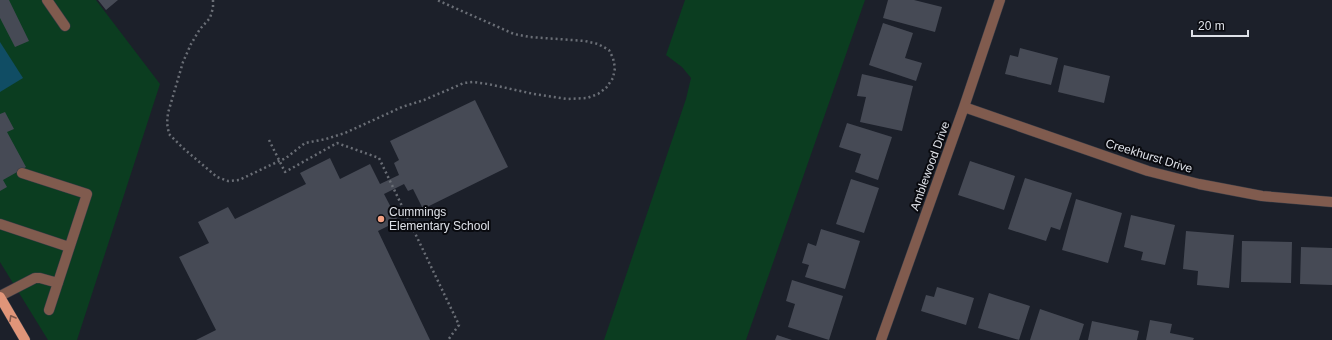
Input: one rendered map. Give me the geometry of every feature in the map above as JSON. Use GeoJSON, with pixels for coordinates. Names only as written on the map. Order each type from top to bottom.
{"type":"FeatureCollection","features":[{"type":"Feature","properties":{"kind":"main road"},"geometry":{"type":"LineString","coordinates":[[0,296],[25,340]]}},
{"type":"Feature","properties":{"kind":"street"},"geometry":{"type":"LineString","coordinates":[[47,0],[65,26]]}},
{"type":"Feature","properties":{"kind":"street","name":"Amblewood Drive"},"geometry":{"type":"LineString","coordinates":[[882,340],[1000,0]]}},
{"type":"Feature","properties":{"kind":"street","name":"Creekhurst Drive"},"geometry":{"type":"LineString","coordinates":[[964,107],[1148,172],[1199,184],[1262,196],[1332,202]]}},
{"type":"Feature","properties":{"kind":"street"},"geometry":{"type":"LineString","coordinates":[[22,173],[86,194],[49,310]]}},
{"type":"Feature","properties":{"kind":"street"},"geometry":{"type":"LineString","coordinates":[[0,224],[69,247]]}},
{"type":"Feature","properties":{"kind":"street"},"geometry":{"type":"LineString","coordinates":[[0,296],[35,278],[58,283]]}},
{"type":"Feature","properties":{"kind":"path"},"geometry":{"type":"LineString","coordinates":[[213,0],[210,18],[200,29],[190,44],[183,62],[168,113],[167,123],[169,134],[183,148],[217,177],[228,180],[239,180],[280,161],[305,143],[345,133],[402,107],[424,100],[464,83],[473,82],[488,84],[534,94],[567,99],[586,98],[598,94],[606,88],[613,78],[613,58],[609,50],[598,44],[585,41],[530,37],[514,34],[436,0]]}},
{"type":"Feature","properties":{"kind":"path"},"geometry":{"type":"LineString","coordinates":[[269,140],[285,172],[338,143],[379,158],[459,325],[448,340]]}},
{"type":"Feature","properties":{"kind":"green space"},"geometry":{"type":"Polygon","coordinates":[[[0,0],[96,0],[160,84],[77,340],[48,340],[0,262],[0,0]]]}},
{"type":"Feature","properties":{"kind":"green space"},"geometry":{"type":"Polygon","coordinates":[[[685,0],[865,0],[746,340],[604,340],[686,99],[691,78],[682,67],[666,55],[685,0]]]}},
{"type":"Feature","properties":{"kind":"water"},"geometry":{"type":"Polygon","coordinates":[[[0,42],[23,78],[0,92],[0,42]]]}},
{"type":"Feature","properties":{"kind":"building"},"geometry":{"type":"Polygon","coordinates":[[[0,0],[9,0],[29,41],[15,47],[0,18],[0,0]]]}},
{"type":"Feature","properties":{"kind":"building"},"geometry":{"type":"Polygon","coordinates":[[[98,0],[118,0],[106,10],[98,0]]]}},
{"type":"Feature","properties":{"kind":"building"},"geometry":{"type":"Polygon","coordinates":[[[888,0],[914,0],[942,7],[935,32],[883,18],[888,0]]]}},
{"type":"Feature","properties":{"kind":"building"},"geometry":{"type":"Polygon","coordinates":[[[883,23],[913,33],[905,58],[922,63],[916,81],[869,65],[883,23]]]}},
{"type":"Feature","properties":{"kind":"building"},"geometry":{"type":"Polygon","coordinates":[[[1020,48],[1058,58],[1051,85],[1005,74],[1010,55],[1018,57],[1020,48]]]}},
{"type":"Feature","properties":{"kind":"building"},"geometry":{"type":"Polygon","coordinates":[[[1064,65],[1110,76],[1104,103],[1058,92],[1064,65]]]}},
{"type":"Feature","properties":{"kind":"building"},"geometry":{"type":"Polygon","coordinates":[[[862,74],[913,86],[902,131],[860,122],[866,97],[857,96],[862,74]]]}},
{"type":"Feature","properties":{"kind":"building"},"geometry":{"type":"Polygon","coordinates":[[[475,100],[508,167],[423,209],[413,189],[408,191],[404,184],[384,194],[398,221],[378,231],[430,340],[196,340],[216,330],[179,257],[209,243],[198,222],[228,207],[235,219],[306,184],[300,173],[330,158],[340,179],[370,164],[380,184],[399,175],[394,163],[399,160],[390,141],[475,100]]]}},
{"type":"Feature","properties":{"kind":"building"},"geometry":{"type":"Polygon","coordinates":[[[5,112],[14,129],[7,132],[26,167],[3,180],[7,187],[0,191],[0,114],[5,112]]]}},
{"type":"Feature","properties":{"kind":"building"},"geometry":{"type":"Polygon","coordinates":[[[847,123],[892,137],[878,180],[855,172],[861,154],[839,147],[847,123]]]}},
{"type":"Feature","properties":{"kind":"building"},"geometry":{"type":"Polygon","coordinates":[[[970,161],[1015,176],[1004,210],[958,195],[970,161]]]}},
{"type":"Feature","properties":{"kind":"building"},"geometry":{"type":"Polygon","coordinates":[[[1025,178],[1072,193],[1060,230],[1051,227],[1046,241],[1008,229],[1025,178]]]}},
{"type":"Feature","properties":{"kind":"building"},"geometry":{"type":"Polygon","coordinates":[[[851,179],[879,188],[864,233],[836,224],[851,179]]]}},
{"type":"Feature","properties":{"kind":"building"},"geometry":{"type":"Polygon","coordinates":[[[1076,199],[1122,213],[1108,263],[1062,250],[1076,199]]]}},
{"type":"Feature","properties":{"kind":"building"},"geometry":{"type":"Polygon","coordinates":[[[1131,215],[1175,225],[1165,265],[1141,260],[1143,252],[1124,247],[1131,215]]]}},
{"type":"Feature","properties":{"kind":"building"},"geometry":{"type":"Polygon","coordinates":[[[821,229],[860,241],[845,289],[805,277],[809,265],[802,263],[808,243],[816,246],[821,229]]]}},
{"type":"Feature","properties":{"kind":"building"},"geometry":{"type":"Polygon","coordinates":[[[1186,231],[1234,235],[1229,288],[1197,285],[1198,271],[1183,269],[1186,231]]]}},
{"type":"Feature","properties":{"kind":"building"},"geometry":{"type":"Polygon","coordinates":[[[1242,241],[1292,242],[1291,283],[1241,282],[1242,241]]]}},
{"type":"Feature","properties":{"kind":"building"},"geometry":{"type":"Polygon","coordinates":[[[1301,247],[1332,248],[1332,285],[1300,284],[1301,247]]]}},
{"type":"Feature","properties":{"kind":"building"},"geometry":{"type":"Polygon","coordinates":[[[792,280],[843,296],[829,340],[788,327],[795,304],[786,301],[792,280]]]}},
{"type":"Feature","properties":{"kind":"building"},"geometry":{"type":"Polygon","coordinates":[[[937,287],[974,298],[966,325],[921,311],[926,295],[934,297],[937,287]]]}},
{"type":"Feature","properties":{"kind":"building"},"geometry":{"type":"Polygon","coordinates":[[[989,293],[1030,306],[1019,340],[978,328],[989,293]]]}},
{"type":"Feature","properties":{"kind":"building"},"geometry":{"type":"Polygon","coordinates":[[[1040,309],[1084,324],[1079,340],[1030,340],[1040,309]]]}},
{"type":"Feature","properties":{"kind":"building"},"geometry":{"type":"Polygon","coordinates":[[[1150,320],[1172,324],[1170,333],[1194,338],[1193,340],[1146,340],[1150,320]]]}},
{"type":"Feature","properties":{"kind":"building"},"geometry":{"type":"Polygon","coordinates":[[[1092,321],[1139,331],[1137,340],[1088,340],[1092,321]]]}},
{"type":"Feature","properties":{"kind":"building"},"geometry":{"type":"Polygon","coordinates":[[[777,335],[792,340],[775,340],[777,335]]]}},
{"type":"Feature","properties":{"kind":"place","name":"Cummings Elementary School"},"geometry":{"type":"Point","coordinates":[381,219]}}]}
